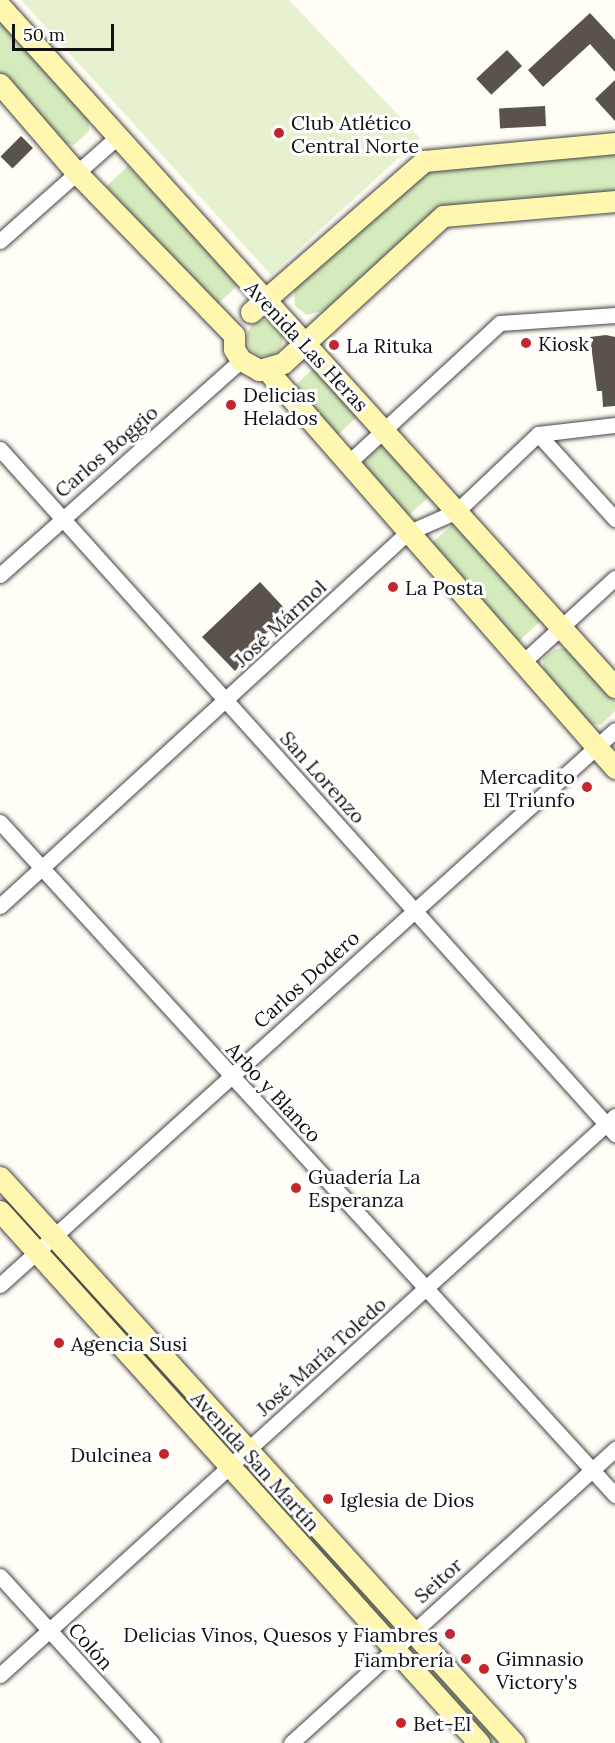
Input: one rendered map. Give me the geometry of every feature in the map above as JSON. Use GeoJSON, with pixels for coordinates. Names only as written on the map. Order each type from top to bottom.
{"type":"FeatureCollection","features":[{"type":"Feature","properties":{"kind":"main road","name":"Avenida Las Heras"},"geometry":{"type":"LineString","coordinates":[[0,6],[280,325],[384,430],[615,687]]}},
{"type":"Feature","properties":{"kind":"main road"},"geometry":{"type":"LineString","coordinates":[[0,84],[76,172],[234,335]]}},
{"type":"Feature","properties":{"kind":"main road"},"geometry":{"type":"LineString","coordinates":[[253,366],[283,363],[280,325],[424,160],[615,143]]}},
{"type":"Feature","properties":{"kind":"main road"},"geometry":{"type":"LineString","coordinates":[[615,201],[443,216],[280,325],[238,323],[234,335],[234,349],[347,464],[524,661],[615,768]]}},
{"type":"Feature","properties":{"kind":"main road","name":"Avenida San Martín"},"geometry":{"type":"LineString","coordinates":[[0,1177],[514,1743]]}},
{"type":"Feature","properties":{"kind":"main road","name":"Avenida San Martín"},"geometry":{"type":"LineString","coordinates":[[0,1211],[479,1743]]}},
{"type":"Feature","properties":{"kind":"street"},"geometry":{"type":"LineString","coordinates":[[0,241],[117,137]]}},
{"type":"Feature","properties":{"kind":"street"},"geometry":{"type":"LineString","coordinates":[[347,464],[500,323],[615,315]]}},
{"type":"Feature","properties":{"kind":"street","name":"Carlos Boggio"},"geometry":{"type":"LineString","coordinates":[[0,575],[62,519],[253,366]]}},
{"type":"Feature","properties":{"kind":"street"},"geometry":{"type":"LineString","coordinates":[[538,434],[615,425]]}},
{"type":"Feature","properties":{"kind":"street"},"geometry":{"type":"LineString","coordinates":[[538,434],[615,519]]}},
{"type":"Feature","properties":{"kind":"street","name":"José Mármol"},"geometry":{"type":"LineString","coordinates":[[0,906],[407,533],[457,511],[538,434]]}},
{"type":"Feature","properties":{"kind":"street","name":"San Lorenzo"},"geometry":{"type":"LineString","coordinates":[[0,449],[612,1125]]}},
{"type":"Feature","properties":{"kind":"street"},"geometry":{"type":"LineString","coordinates":[[524,661],[615,578]]}},
{"type":"Feature","properties":{"kind":"street","name":"Carlos Dodero"},"geometry":{"type":"LineString","coordinates":[[0,1285],[615,730]]}},
{"type":"Feature","properties":{"kind":"street","name":"Arbo y Blanco"},"geometry":{"type":"LineString","coordinates":[[0,822],[230,1076],[429,1287],[615,1496]]}},
{"type":"Feature","properties":{"kind":"street","name":"José María Toledo"},"geometry":{"type":"LineString","coordinates":[[0,1675],[429,1287],[612,1125]]}},
{"type":"Feature","properties":{"kind":"street","name":"Seitor"},"geometry":{"type":"LineString","coordinates":[[291,1743],[615,1449]]}},
{"type":"Feature","properties":{"kind":"street","name":"Colón"},"geometry":{"type":"LineString","coordinates":[[0,1576],[152,1743]]}},
{"type":"Feature","properties":{"kind":"green space","name":"Club Atlético Central Norte"},"geometry":{"type":"Polygon","coordinates":[[[21,0],[289,0],[420,138],[271,275],[21,0]]]}},
{"type":"Feature","properties":{"kind":"green space"},"geometry":{"type":"Polygon","coordinates":[[[0,16],[89,115],[89,131],[74,145],[62,143],[0,73],[0,16]]]}},
{"type":"Feature","properties":{"kind":"green space"},"geometry":{"type":"Polygon","coordinates":[[[615,150],[615,192],[442,207],[326,310],[307,315],[295,306],[294,286],[418,177],[436,166],[615,150]]]}},
{"type":"Feature","properties":{"kind":"green space"},"geometry":{"type":"Polygon","coordinates":[[[128,166],[238,284],[217,305],[106,186],[128,166]]]}},
{"type":"Feature","properties":{"kind":"green space"},"geometry":{"type":"Polygon","coordinates":[[[265,320],[278,325],[283,338],[278,351],[265,356],[252,351],[247,338],[252,325],[265,320]]]}},
{"type":"Feature","properties":{"kind":"green space"},"geometry":{"type":"Polygon","coordinates":[[[315,367],[359,415],[335,437],[291,390],[315,367]]]}},
{"type":"Feature","properties":{"kind":"green space"},"geometry":{"type":"Polygon","coordinates":[[[383,444],[430,496],[405,518],[358,466],[383,444]]]}},
{"type":"Feature","properties":{"kind":"green space"},"geometry":{"type":"Polygon","coordinates":[[[453,524],[541,621],[516,643],[428,546],[453,524]]]}},
{"type":"Feature","properties":{"kind":"green space"},"geometry":{"type":"Polygon","coordinates":[[[568,648],[615,701],[615,711],[601,725],[589,724],[544,670],[543,659],[556,649],[568,648]]]}},
{"type":"Feature","properties":{"kind":"green space"},"geometry":{"type":"Polygon","coordinates":[[[70,1264],[228,1434],[221,1440],[63,1271],[70,1264]]]}},
{"type":"Feature","properties":{"kind":"green space"},"geometry":{"type":"Polygon","coordinates":[[[260,1476],[394,1625],[388,1630],[254,1481],[260,1476]]]}},
{"type":"Feature","properties":{"kind":"green space"},"geometry":{"type":"Polygon","coordinates":[[[423,1651],[506,1743],[491,1743],[415,1658],[423,1651]]]}},
{"type":"Feature","properties":{"kind":"building"},"geometry":{"type":"Polygon","coordinates":[[[590,13],[615,40],[615,72],[590,44],[543,87],[528,70],[590,13]]]}},
{"type":"Feature","properties":{"kind":"building"},"geometry":{"type":"Polygon","coordinates":[[[507,50],[522,66],[491,95],[476,79],[507,50]]]}},
{"type":"Feature","properties":{"kind":"building"},"geometry":{"type":"Polygon","coordinates":[[[615,80],[615,121],[595,99],[615,80]]]}},
{"type":"Feature","properties":{"kind":"building"},"geometry":{"type":"Polygon","coordinates":[[[545,106],[546,126],[500,128],[499,108],[545,106]]]}},
{"type":"Feature","properties":{"kind":"building"},"geometry":{"type":"Polygon","coordinates":[[[21,136],[33,148],[13,169],[0,157],[21,136]]]}},
{"type":"Feature","properties":{"kind":"building"},"geometry":{"type":"Polygon","coordinates":[[[606,335],[615,337],[615,406],[603,407],[602,391],[597,391],[590,337],[606,335]]]}},
{"type":"Feature","properties":{"kind":"building"},"geometry":{"type":"Polygon","coordinates":[[[260,582],[288,612],[247,652],[249,654],[235,671],[202,637],[260,582]]]}},
{"type":"Feature","properties":{"kind":"place","name":"Club Atlético Central Norte"},"geometry":{"type":"Point","coordinates":[279,133]}},
{"type":"Feature","properties":{"kind":"place","name":"Kiosk"},"geometry":{"type":"Point","coordinates":[526,343]}},
{"type":"Feature","properties":{"kind":"place","name":"La Rituka"},"geometry":{"type":"Point","coordinates":[334,345]}},
{"type":"Feature","properties":{"kind":"place","name":"Delicias Helados"},"geometry":{"type":"Point","coordinates":[231,405]}},
{"type":"Feature","properties":{"kind":"place","name":"La Posta"},"geometry":{"type":"Point","coordinates":[393,587]}},
{"type":"Feature","properties":{"kind":"place","name":"Mercadito El Triunfo"},"geometry":{"type":"Point","coordinates":[587,787]}},
{"type":"Feature","properties":{"kind":"place","name":"Guadería La Esperanza"},"geometry":{"type":"Point","coordinates":[296,1188]}},
{"type":"Feature","properties":{"kind":"place","name":"Agencia Susi"},"geometry":{"type":"Point","coordinates":[59,1343]}},
{"type":"Feature","properties":{"kind":"place","name":"Dulcinea"},"geometry":{"type":"Point","coordinates":[164,1454]}},
{"type":"Feature","properties":{"kind":"place","name":"Iglesia de Dios"},"geometry":{"type":"Point","coordinates":[328,1499]}},
{"type":"Feature","properties":{"kind":"place","name":"Delicias Vinos, Quesos y Fiambres"},"geometry":{"type":"Point","coordinates":[450,1634]}},
{"type":"Feature","properties":{"kind":"place","name":"Fiambrería"},"geometry":{"type":"Point","coordinates":[466,1659]}},
{"type":"Feature","properties":{"kind":"place","name":"Gimnasio Victory's"},"geometry":{"type":"Point","coordinates":[484,1669]}},
{"type":"Feature","properties":{"kind":"place","name":"Bet-El"},"geometry":{"type":"Point","coordinates":[401,1723]}}]}
